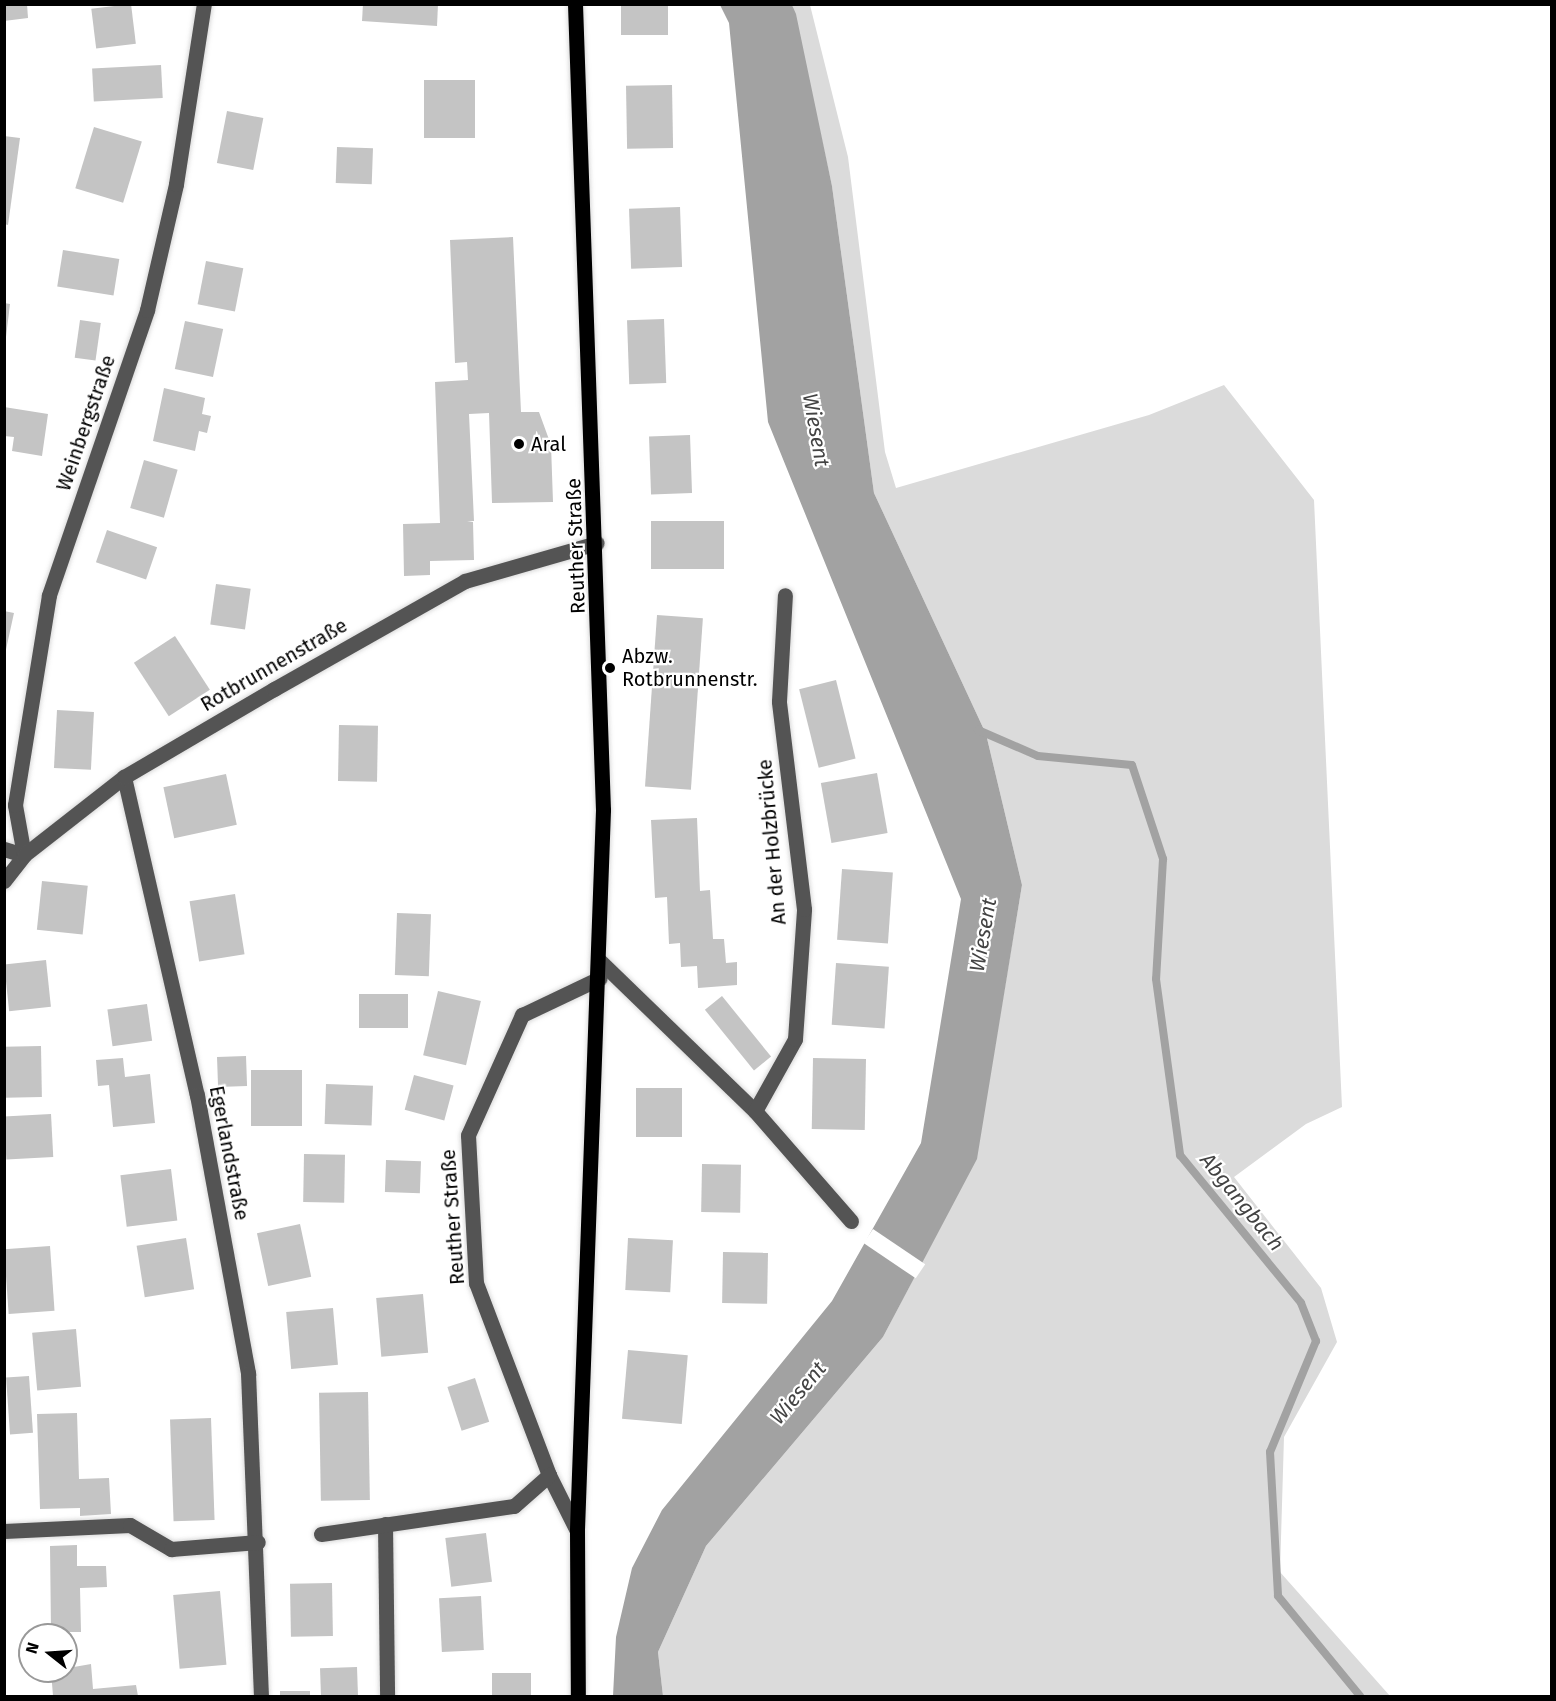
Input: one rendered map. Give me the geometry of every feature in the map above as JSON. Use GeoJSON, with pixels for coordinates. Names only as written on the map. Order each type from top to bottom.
{"type":"FeatureCollection","features":[{"type":"Feature","properties":{"kind":"main road","name":"Reuther Straße"},"geometry":{"type":"LineString","coordinates":[[575,4],[597,543],[603,810],[600,978],[577,1531],[578,1696]]}},
{"type":"Feature","properties":{"kind":"street","name":"Weinbergstraße"},"geometry":{"type":"LineString","coordinates":[[24,855],[15,805],[49,595],[147,310],[176,184],[204,4]]}},
{"type":"Feature","properties":{"kind":"street","name":"Rotbrunnenstraße"},"geometry":{"type":"LineString","coordinates":[[4,881],[24,855],[124,777],[465,581],[597,543]]}},
{"type":"Feature","properties":{"kind":"street","name":"An der Holzbrücke"},"geometry":{"type":"LineString","coordinates":[[754,1111],[795,1039],[804,909],[779,700],[785,595]]}},
{"type":"Feature","properties":{"kind":"street","name":"Egerlandstraße"},"geometry":{"type":"LineString","coordinates":[[124,777],[197,1095],[248,1373],[258,1542],[261,1696]]}},
{"type":"Feature","properties":{"kind":"street"},"geometry":{"type":"LineString","coordinates":[[4,849],[24,855]]}},
{"type":"Feature","properties":{"kind":"street"},"geometry":{"type":"LineString","coordinates":[[599,960],[754,1111],[851,1221]]}},
{"type":"Feature","properties":{"kind":"street","name":"Reuther Straße"},"geometry":{"type":"LineString","coordinates":[[577,1531],[549,1475],[476,1283],[468,1135],[522,1016],[600,978]]}},
{"type":"Feature","properties":{"kind":"street"},"geometry":{"type":"LineString","coordinates":[[321,1534],[514,1506],[549,1475]]}},
{"type":"Feature","properties":{"kind":"street"},"geometry":{"type":"LineString","coordinates":[[385,1524],[387,1696]]}},
{"type":"Feature","properties":{"kind":"street"},"geometry":{"type":"LineString","coordinates":[[4,1531],[130,1525],[171,1548],[258,1542]]}},
{"type":"Feature","properties":{"kind":"shaded area"},"geometry":{"type":"Polygon","coordinates":[[[792,5],[810,5],[848,157],[885,452],[896,488],[1149,415],[1224,385],[1314,500],[1342,1107],[1306,1124],[1234,1177],[1321,1288],[1337,1342],[1284,1437],[1280,1572],[1390,1696],[663,1696],[658,1652],[706,1546],[883,1337],[976,1159],[1022,885],[986,734],[874,493],[832,186],[792,5]]]}},
{"type":"Feature","properties":{"kind":"water","name":"Wiesent"},"geometry":{"type":"Polygon","coordinates":[[[720,5],[792,5],[796,14],[832,186],[874,493],[986,734],[1022,885],[977,1159],[883,1337],[706,1546],[658,1652],[663,1696],[613,1696],[616,1637],[632,1568],[662,1510],[832,1301],[921,1143],[961,899],[768,422],[729,23],[720,5]]]}},
{"type":"Feature","properties":{"kind":"pier"},"geometry":{"type":"Polygon","coordinates":[[[873,1229],[925,1264],[916,1278],[863,1243],[873,1229]]]}},
{"type":"Feature","properties":{"kind":"building"},"geometry":{"type":"Polygon","coordinates":[[[4,4],[27,4],[28,18],[4,21],[4,4]]]}},
{"type":"Feature","properties":{"kind":"building"},"geometry":{"type":"Polygon","coordinates":[[[131,4],[136,44],[96,49],[91,9],[131,4]]]}},
{"type":"Feature","properties":{"kind":"building"},"geometry":{"type":"Polygon","coordinates":[[[363,4],[438,4],[437,26],[362,21],[363,4]]]}},
{"type":"Feature","properties":{"kind":"building"},"geometry":{"type":"Polygon","coordinates":[[[621,4],[668,4],[668,35],[621,35],[621,4]]]}},
{"type":"Feature","properties":{"kind":"building"},"geometry":{"type":"Polygon","coordinates":[[[161,65],[163,98],[94,102],[92,69],[161,65]]]}},
{"type":"Feature","properties":{"kind":"building"},"geometry":{"type":"Polygon","coordinates":[[[424,80],[475,80],[475,138],[424,138],[424,80]]]}},
{"type":"Feature","properties":{"kind":"building"},"geometry":{"type":"Polygon","coordinates":[[[672,85],[673,148],[627,149],[626,86],[672,85]]]}},
{"type":"Feature","properties":{"kind":"building"},"geometry":{"type":"Polygon","coordinates":[[[227,111],[263,118],[253,170],[217,163],[227,111]]]}},
{"type":"Feature","properties":{"kind":"building"},"geometry":{"type":"Polygon","coordinates":[[[94,127],[142,142],[123,203],[75,188],[94,127]]]}},
{"type":"Feature","properties":{"kind":"building"},"geometry":{"type":"Polygon","coordinates":[[[4,136],[20,138],[8,225],[4,224],[4,136]]]}},
{"type":"Feature","properties":{"kind":"building"},"geometry":{"type":"Polygon","coordinates":[[[337,147],[373,148],[372,184],[336,183],[337,147]]]}},
{"type":"Feature","properties":{"kind":"building"},"geometry":{"type":"Polygon","coordinates":[[[680,207],[682,267],[631,269],[629,209],[680,207]]]}},
{"type":"Feature","properties":{"kind":"building"},"geometry":{"type":"Polygon","coordinates":[[[513,237],[521,412],[539,412],[551,445],[553,502],[492,503],[489,413],[469,414],[474,521],[467,521],[473,522],[474,560],[430,561],[430,575],[404,576],[403,524],[440,523],[435,382],[468,380],[467,362],[455,363],[450,240],[513,237]]]}},
{"type":"Feature","properties":{"kind":"building"},"geometry":{"type":"Polygon","coordinates":[[[63,250],[119,259],[114,295],[57,287],[63,250]]]}},
{"type":"Feature","properties":{"kind":"building"},"geometry":{"type":"Polygon","coordinates":[[[206,261],[243,268],[235,311],[198,304],[206,261]]]}},
{"type":"Feature","properties":{"kind":"building"},"geometry":{"type":"Polygon","coordinates":[[[4,303],[10,304],[6,337],[4,337],[4,303]]]}},
{"type":"Feature","properties":{"kind":"building"},"geometry":{"type":"Polygon","coordinates":[[[664,319],[666,383],[629,384],[627,320],[664,319]]]}},
{"type":"Feature","properties":{"kind":"building"},"geometry":{"type":"Polygon","coordinates":[[[80,320],[101,323],[96,361],[75,358],[80,320]]]}},
{"type":"Feature","properties":{"kind":"building"},"geometry":{"type":"Polygon","coordinates":[[[185,321],[223,329],[213,377],[175,369],[185,321]]]}},
{"type":"Feature","properties":{"kind":"building"},"geometry":{"type":"Polygon","coordinates":[[[164,388],[205,398],[202,414],[211,416],[207,433],[199,431],[195,451],[153,441],[164,388]]]}},
{"type":"Feature","properties":{"kind":"building"},"geometry":{"type":"Polygon","coordinates":[[[4,407],[48,414],[42,456],[12,451],[14,437],[4,436],[4,407]]]}},
{"type":"Feature","properties":{"kind":"building"},"geometry":{"type":"Polygon","coordinates":[[[690,435],[692,493],[651,494],[649,436],[690,435]]]}},
{"type":"Feature","properties":{"kind":"building"},"geometry":{"type":"Polygon","coordinates":[[[144,460],[178,470],[164,518],[130,508],[144,460]]]}},
{"type":"Feature","properties":{"kind":"building"},"geometry":{"type":"Polygon","coordinates":[[[651,521],[724,521],[724,569],[651,569],[651,521]]]}},
{"type":"Feature","properties":{"kind":"building"},"geometry":{"type":"Polygon","coordinates":[[[107,530],[157,547],[146,579],[96,562],[107,530]]]}},
{"type":"Feature","properties":{"kind":"building"},"geometry":{"type":"Polygon","coordinates":[[[216,584],[251,589],[245,629],[210,625],[216,584]]]}},
{"type":"Feature","properties":{"kind":"building"},"geometry":{"type":"Polygon","coordinates":[[[4,611],[14,613],[5,654],[4,653],[4,611]]]}},
{"type":"Feature","properties":{"kind":"building"},"geometry":{"type":"Polygon","coordinates":[[[657,615],[703,618],[691,790],[645,787],[657,615]]]}},
{"type":"Feature","properties":{"kind":"building"},"geometry":{"type":"Polygon","coordinates":[[[175,636],[210,690],[169,716],[134,663],[175,636]]]}},
{"type":"Feature","properties":{"kind":"building"},"geometry":{"type":"Polygon","coordinates":[[[836,680],[856,759],[819,768],[799,689],[836,680]]]}},
{"type":"Feature","properties":{"kind":"building"},"geometry":{"type":"Polygon","coordinates":[[[57,710],[94,712],[91,770],[54,768],[57,710]]]}},
{"type":"Feature","properties":{"kind":"building"},"geometry":{"type":"Polygon","coordinates":[[[339,725],[378,726],[377,782],[338,781],[339,725]]]}},
{"type":"Feature","properties":{"kind":"building"},"geometry":{"type":"Polygon","coordinates":[[[877,773],[888,833],[831,843],[821,783],[877,773]]]}},
{"type":"Feature","properties":{"kind":"building"},"geometry":{"type":"Polygon","coordinates":[[[226,774],[237,825],[174,838],[163,787],[226,774]]]}},
{"type":"Feature","properties":{"kind":"building"},"geometry":{"type":"Polygon","coordinates":[[[697,818],[700,891],[710,890],[713,939],[724,939],[726,963],[737,962],[737,985],[698,988],[697,966],[681,967],[680,943],[669,944],[667,897],[655,898],[651,820],[697,818]]]}},
{"type":"Feature","properties":{"kind":"building"},"geometry":{"type":"Polygon","coordinates":[[[842,869],[893,873],[888,943],[837,940],[842,869]]]}},
{"type":"Feature","properties":{"kind":"building"},"geometry":{"type":"Polygon","coordinates":[[[42,881],[88,886],[83,935],[37,930],[42,881]]]}},
{"type":"Feature","properties":{"kind":"building"},"geometry":{"type":"Polygon","coordinates":[[[235,894],[245,954],[199,961],[190,901],[235,894]]]}},
{"type":"Feature","properties":{"kind":"building"},"geometry":{"type":"Polygon","coordinates":[[[397,913],[431,914],[429,976],[395,975],[397,913]]]}},
{"type":"Feature","properties":{"kind":"building"},"geometry":{"type":"Polygon","coordinates":[[[46,960],[51,1007],[9,1011],[4,964],[46,960]]]}},
{"type":"Feature","properties":{"kind":"building"},"geometry":{"type":"Polygon","coordinates":[[[836,963],[889,967],[885,1029],[832,1025],[836,963]]]}},
{"type":"Feature","properties":{"kind":"building"},"geometry":{"type":"Polygon","coordinates":[[[438,991],[481,1001],[466,1065],[423,1055],[438,991]]]}},
{"type":"Feature","properties":{"kind":"building"},"geometry":{"type":"Polygon","coordinates":[[[359,994],[408,994],[408,1028],[359,1028],[359,994]]]}},
{"type":"Feature","properties":{"kind":"building"},"geometry":{"type":"Polygon","coordinates":[[[722,996],[771,1057],[754,1070],[705,1010],[722,996]]]}},
{"type":"Feature","properties":{"kind":"building"},"geometry":{"type":"Polygon","coordinates":[[[147,1004],[152,1041],[113,1046],[107,1010],[147,1004]]]}},
{"type":"Feature","properties":{"kind":"building"},"geometry":{"type":"Polygon","coordinates":[[[41,1046],[42,1097],[5,1098],[4,1047],[41,1046]]]}},
{"type":"Feature","properties":{"kind":"building"},"geometry":{"type":"Polygon","coordinates":[[[246,1056],[247,1086],[218,1087],[217,1057],[246,1056]]]}},
{"type":"Feature","properties":{"kind":"building"},"geometry":{"type":"Polygon","coordinates":[[[123,1058],[125,1077],[150,1074],[155,1123],[113,1127],[109,1085],[98,1086],[96,1060],[123,1058]]]}},
{"type":"Feature","properties":{"kind":"building"},"geometry":{"type":"Polygon","coordinates":[[[813,1058],[866,1059],[865,1130],[812,1129],[813,1058]]]}},
{"type":"Feature","properties":{"kind":"building"},"geometry":{"type":"Polygon","coordinates":[[[251,1070],[302,1070],[302,1126],[251,1126],[251,1070]]]}},
{"type":"Feature","properties":{"kind":"building"},"geometry":{"type":"Polygon","coordinates":[[[414,1075],[454,1086],[444,1120],[405,1110],[414,1075]]]}},
{"type":"Feature","properties":{"kind":"building"},"geometry":{"type":"Polygon","coordinates":[[[326,1084],[373,1086],[372,1126],[325,1124],[326,1084]]]}},
{"type":"Feature","properties":{"kind":"building"},"geometry":{"type":"Polygon","coordinates":[[[636,1088],[682,1088],[682,1137],[636,1137],[636,1088]]]}},
{"type":"Feature","properties":{"kind":"building"},"geometry":{"type":"Polygon","coordinates":[[[51,1114],[53,1157],[6,1159],[4,1116],[51,1114]]]}},
{"type":"Feature","properties":{"kind":"building"},"geometry":{"type":"Polygon","coordinates":[[[304,1154],[345,1155],[344,1203],[303,1202],[304,1154]]]}},
{"type":"Feature","properties":{"kind":"building"},"geometry":{"type":"Polygon","coordinates":[[[386,1160],[421,1161],[420,1193],[385,1192],[386,1160]]]}},
{"type":"Feature","properties":{"kind":"building"},"geometry":{"type":"Polygon","coordinates":[[[702,1164],[741,1165],[740,1213],[701,1212],[702,1164]]]}},
{"type":"Feature","properties":{"kind":"building"},"geometry":{"type":"Polygon","coordinates":[[[171,1169],[177,1221],[127,1227],[120,1175],[171,1169]]]}},
{"type":"Feature","properties":{"kind":"building"},"geometry":{"type":"Polygon","coordinates":[[[300,1224],[311,1277],[268,1286],[257,1233],[300,1224]]]}},
{"type":"Feature","properties":{"kind":"building"},"geometry":{"type":"Polygon","coordinates":[[[186,1238],[194,1289],[145,1297],[137,1246],[186,1238]]]}},
{"type":"Feature","properties":{"kind":"building"},"geometry":{"type":"Polygon","coordinates":[[[628,1238],[673,1240],[670,1292],[625,1290],[628,1238]]]}},
{"type":"Feature","properties":{"kind":"building"},"geometry":{"type":"Polygon","coordinates":[[[50,1246],[55,1311],[9,1314],[4,1249],[50,1246]]]}},
{"type":"Feature","properties":{"kind":"building"},"geometry":{"type":"Polygon","coordinates":[[[723,1252],[768,1253],[767,1304],[722,1303],[723,1252]]]}},
{"type":"Feature","properties":{"kind":"building"},"geometry":{"type":"Polygon","coordinates":[[[423,1294],[428,1353],[381,1357],[376,1298],[423,1294]]]}},
{"type":"Feature","properties":{"kind":"building"},"geometry":{"type":"Polygon","coordinates":[[[333,1308],[338,1365],[291,1369],[286,1312],[333,1308]]]}},
{"type":"Feature","properties":{"kind":"building"},"geometry":{"type":"Polygon","coordinates":[[[76,1329],[81,1387],[37,1391],[32,1333],[76,1329]]]}},
{"type":"Feature","properties":{"kind":"building"},"geometry":{"type":"Polygon","coordinates":[[[628,1350],[688,1355],[682,1424],[622,1419],[628,1350]]]}},
{"type":"Feature","properties":{"kind":"building"},"geometry":{"type":"Polygon","coordinates":[[[29,1376],[33,1433],[10,1434],[6,1378],[29,1376]]]}},
{"type":"Feature","properties":{"kind":"building"},"geometry":{"type":"Polygon","coordinates":[[[475,1378],[489,1422],[462,1431],[447,1387],[475,1378]]]}},
{"type":"Feature","properties":{"kind":"building"},"geometry":{"type":"Polygon","coordinates":[[[368,1392],[370,1500],[321,1501],[319,1393],[368,1392]]]}},
{"type":"Feature","properties":{"kind":"building"},"geometry":{"type":"Polygon","coordinates":[[[77,1413],[79,1479],[109,1478],[111,1514],[80,1516],[80,1508],[40,1509],[37,1414],[77,1413]]]}},
{"type":"Feature","properties":{"kind":"building"},"geometry":{"type":"Polygon","coordinates":[[[211,1418],[215,1520],[174,1521],[170,1419],[211,1418]]]}},
{"type":"Feature","properties":{"kind":"building"},"geometry":{"type":"Polygon","coordinates":[[[486,1533],[492,1582],[451,1587],[445,1538],[486,1533]]]}},
{"type":"Feature","properties":{"kind":"building"},"geometry":{"type":"Polygon","coordinates":[[[77,1545],[77,1566],[106,1566],[107,1587],[80,1588],[81,1632],[78,1632],[78,1623],[51,1623],[50,1546],[77,1545]]]}},
{"type":"Feature","properties":{"kind":"building"},"geometry":{"type":"Polygon","coordinates":[[[332,1583],[333,1636],[291,1637],[290,1584],[332,1583]]]}},
{"type":"Feature","properties":{"kind":"building"},"geometry":{"type":"Polygon","coordinates":[[[220,1591],[226,1665],[180,1669],[173,1595],[220,1591]]]}},
{"type":"Feature","properties":{"kind":"building"},"geometry":{"type":"Polygon","coordinates":[[[481,1596],[484,1650],[442,1652],[439,1598],[481,1596]]]}},
{"type":"Feature","properties":{"kind":"building"},"geometry":{"type":"Polygon","coordinates":[[[91,1664],[93,1689],[136,1685],[138,1696],[53,1696],[52,1683],[78,1683],[78,1666],[91,1664]]]}},
{"type":"Feature","properties":{"kind":"building"},"geometry":{"type":"Polygon","coordinates":[[[357,1667],[358,1696],[321,1696],[320,1668],[357,1667]]]}},
{"type":"Feature","properties":{"kind":"building"},"geometry":{"type":"Polygon","coordinates":[[[492,1673],[531,1673],[531,1696],[492,1696],[492,1673]]]}},
{"type":"Feature","properties":{"kind":"building"},"geometry":{"type":"Polygon","coordinates":[[[280,1691],[310,1691],[310,1696],[280,1696],[280,1691]]]}},
{"type":"Feature","properties":{"kind":"waterway","name":"Abgangbach"},"geometry":{"type":"LineString","coordinates":[[978,730],[1038,756],[1132,765],[1163,859],[1156,979],[1180,1155],[1301,1303],[1316,1341],[1270,1452],[1278,1596],[1360,1696]]}},
{"type":"Feature","properties":{"kind":"place","name":"Aral"},"geometry":{"type":"Point","coordinates":[519,444]}},
{"type":"Feature","properties":{"kind":"place","name":"Abzw. Rotbrunnenstr."},"geometry":{"type":"Point","coordinates":[610,668]}}]}
